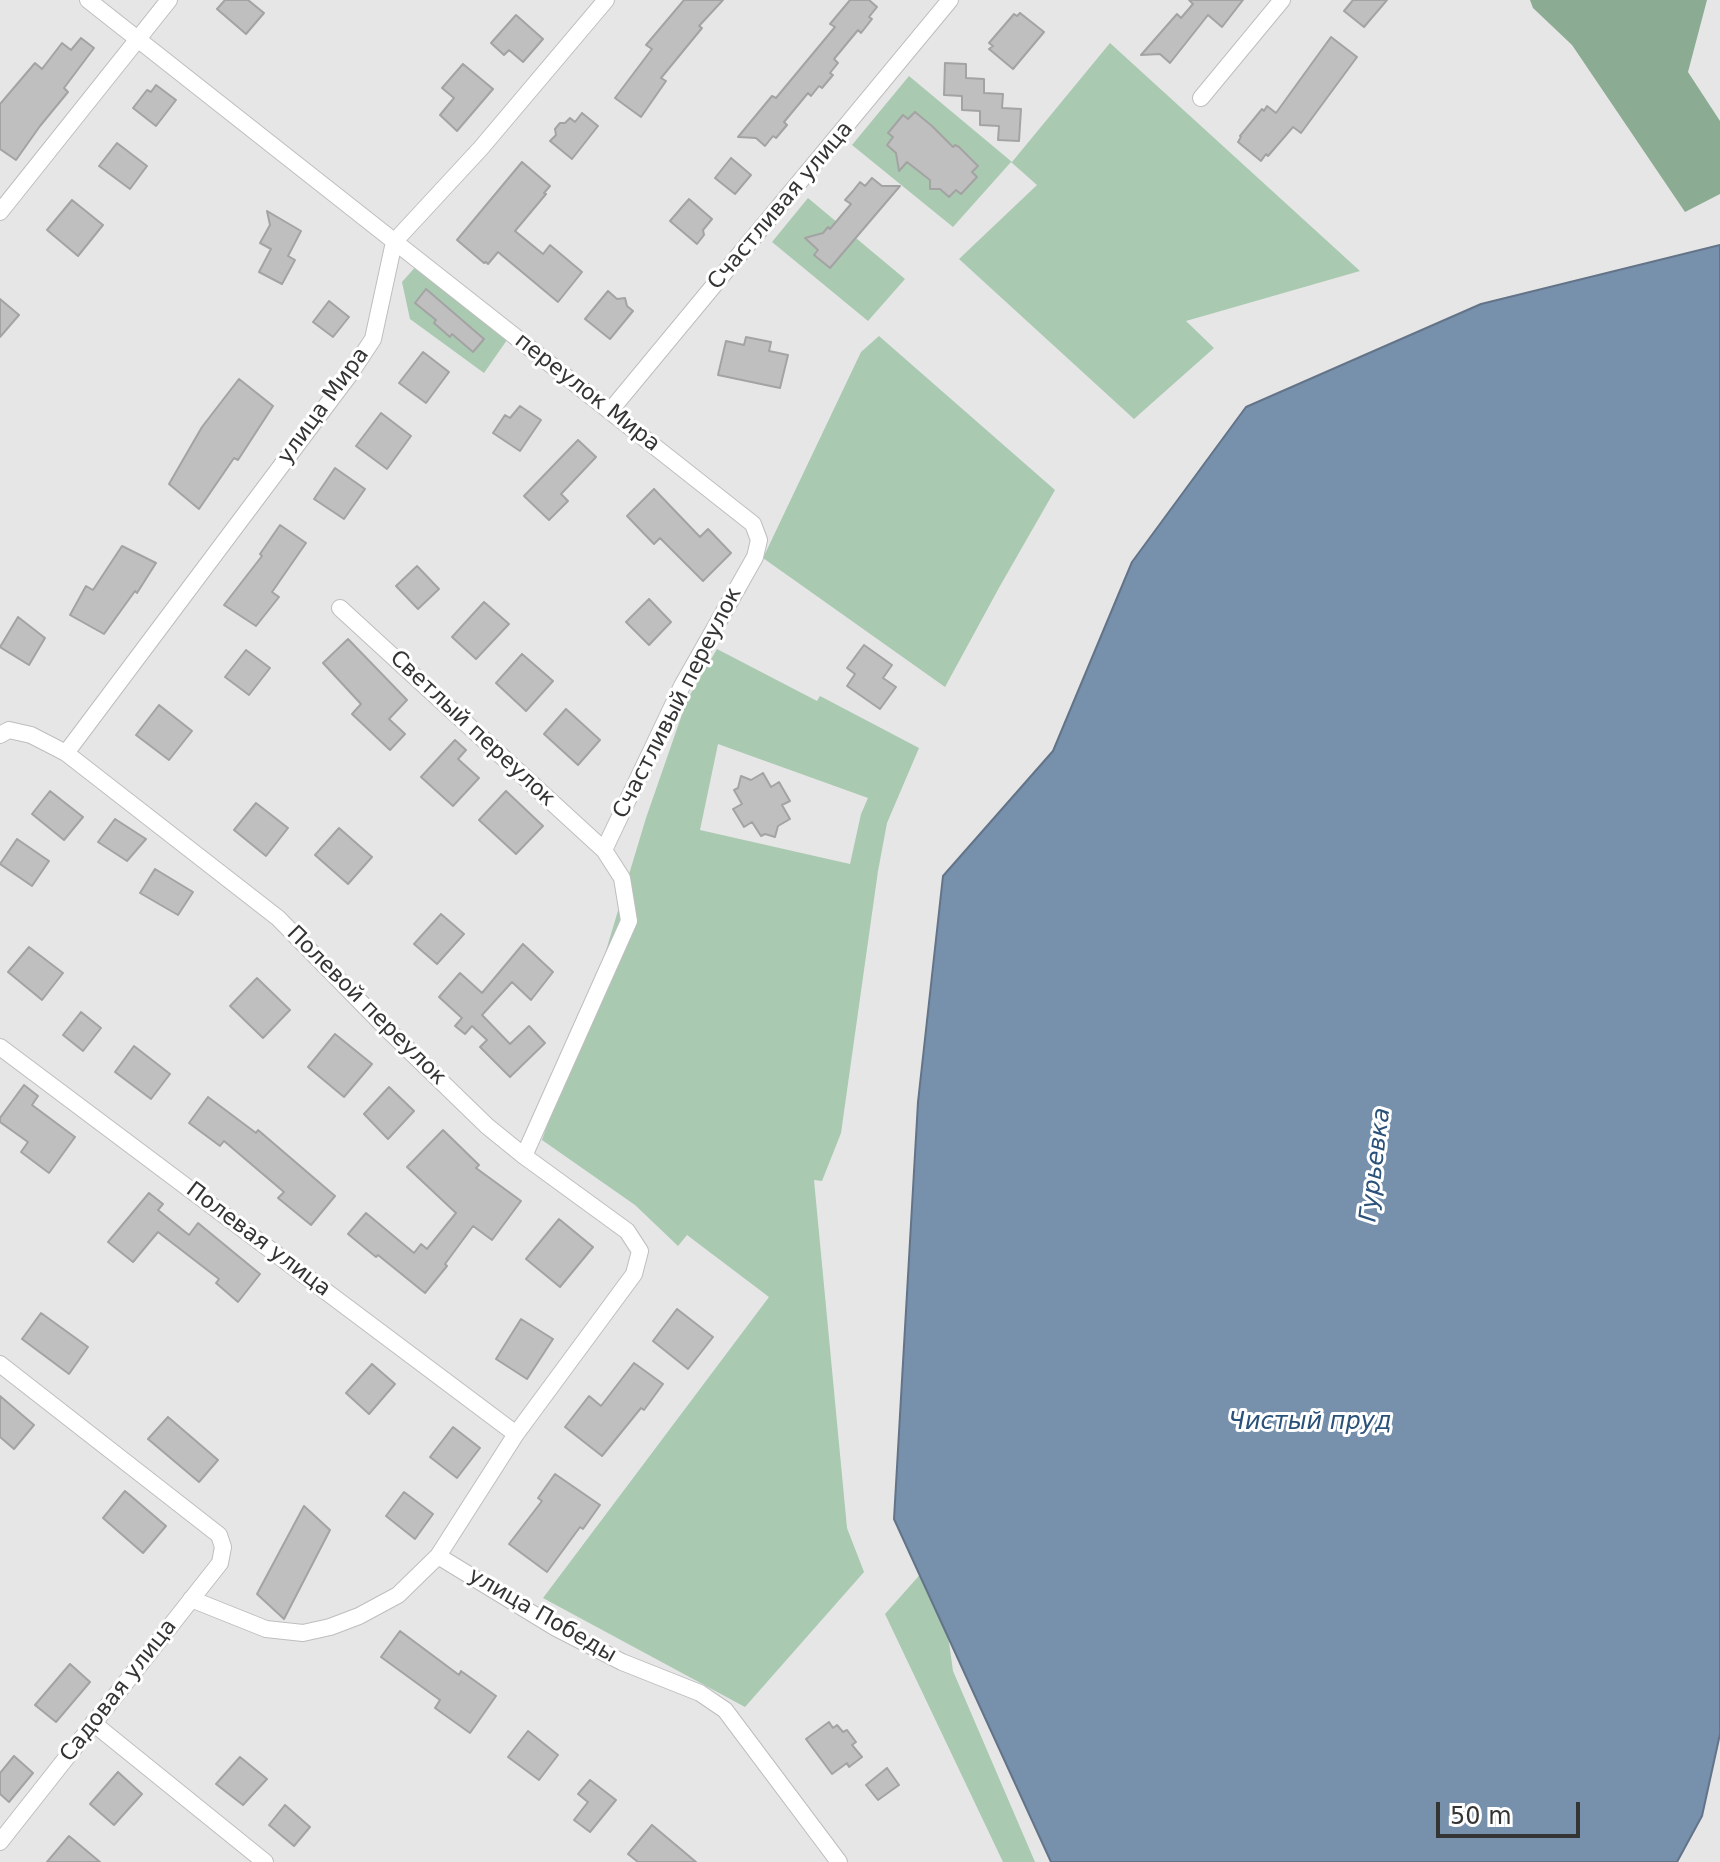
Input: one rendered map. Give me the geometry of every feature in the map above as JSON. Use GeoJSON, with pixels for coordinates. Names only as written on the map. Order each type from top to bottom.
{"type":"FeatureCollection","features":[{"type":"Feature","properties":{"kind":"street","name":"переулок Мира"},"geometry":{"type":"LineString","coordinates":[[88,0],[753,524],[759,540],[755,557]]}},
{"type":"Feature","properties":{"kind":"street"},"geometry":{"type":"LineString","coordinates":[[0,212],[169,0]]}},
{"type":"Feature","properties":{"kind":"street"},"geometry":{"type":"LineString","coordinates":[[394,242],[481,148],[606,0]]}},
{"type":"Feature","properties":{"kind":"street","name":"Счастливая улица"},"geometry":{"type":"LineString","coordinates":[[610,411],[950,0]]}},
{"type":"Feature","properties":{"kind":"street"},"geometry":{"type":"LineString","coordinates":[[1201,98],[1282,0]]}},
{"type":"Feature","properties":{"kind":"street","name":"улица Мира"},"geometry":{"type":"LineString","coordinates":[[66,753],[373,339],[394,242]]}},
{"type":"Feature","properties":{"kind":"street","name":"Счастливый переулок"},"geometry":{"type":"LineString","coordinates":[[604,850],[682,686],[755,557]]}},
{"type":"Feature","properties":{"kind":"street","name":"Светлый переулок"},"geometry":{"type":"LineString","coordinates":[[340,608],[604,850],[622,878],[629,921],[524,1156]]}},
{"type":"Feature","properties":{"kind":"street"},"geometry":{"type":"LineString","coordinates":[[0,735],[9,730],[31,735],[66,753]]}},
{"type":"Feature","properties":{"kind":"street","name":"Полевой переулок"},"geometry":{"type":"LineString","coordinates":[[66,753],[278,918],[487,1126],[627,1231],[640,1251],[634,1274],[516,1434]]}},
{"type":"Feature","properties":{"kind":"street","name":"Полевая улица"},"geometry":{"type":"LineString","coordinates":[[0,1047],[516,1434]]}},
{"type":"Feature","properties":{"kind":"street","name":"Садовая улица"},"geometry":{"type":"LineString","coordinates":[[0,1364],[219,1535],[223,1547],[220,1563],[0,1842]]}},
{"type":"Feature","properties":{"kind":"street"},"geometry":{"type":"LineString","coordinates":[[191,1599],[266,1629],[303,1633],[359,1616],[398,1595],[438,1556],[516,1434]]}},
{"type":"Feature","properties":{"kind":"street","name":"улица Победы"},"geometry":{"type":"LineString","coordinates":[[438,1556],[556,1628],[622,1662],[700,1693],[725,1710],[839,1862]]}},
{"type":"Feature","properties":{"kind":"street"},"geometry":{"type":"LineString","coordinates":[[93,1723],[265,1862]]}},
{"type":"Feature","properties":{"kind":"green space"},"geometry":{"type":"Polygon","coordinates":[[[1530,0],[1707,0],[1688,72],[1720,121],[1720,194],[1685,212],[1572,45],[1533,8],[1530,0]]]}},
{"type":"Feature","properties":{"kind":"green space"},"geometry":{"type":"Polygon","coordinates":[[[1110,43],[1360,271],[1186,321],[1214,348],[1134,419],[959,259],[1037,185],[1011,162],[953,227],[852,145],[909,76],[1012,162],[1110,43]]]}},
{"type":"Feature","properties":{"kind":"green space"},"geometry":{"type":"Polygon","coordinates":[[[808,198],[905,279],[868,321],[772,242],[808,198]]]}},
{"type":"Feature","properties":{"kind":"green space"},"geometry":{"type":"Polygon","coordinates":[[[418,264],[507,340],[484,373],[410,319],[402,282],[418,264]]]}},
{"type":"Feature","properties":{"kind":"green space"},"geometry":{"type":"Polygon","coordinates":[[[879,336],[1055,490],[945,687],[763,558],[861,352],[879,336]]]}},
{"type":"Feature","properties":{"kind":"green space"},"geometry":{"type":"Polygon","coordinates":[[[717,649],[817,701],[820,696],[919,748],[887,823],[841,1133],[822,1181],[814,1180],[847,1528],[864,1572],[745,1707],[543,1598],[769,1297],[687,1235],[678,1246],[635,1205],[542,1140],[595,987],[646,818],[687,700],[717,649]],[[718,744],[700,830],[850,864],[861,814],[868,798],[718,744]]]}},
{"type":"Feature","properties":{"kind":"green space"},"geometry":{"type":"Polygon","coordinates":[[[933,1560],[940,1577],[953,1671],[1035,1862],[1003,1862],[885,1614],[933,1560]]]}},
{"type":"Feature","properties":{"kind":"water","name":"Чистый пруд"},"geometry":{"type":"Polygon","coordinates":[[[1720,245],[1720,1734],[1702,1816],[1677,1862],[1051,1862],[894,1519],[918,1102],[943,876],[1053,751],[1132,562],[1246,407],[1481,304],[1720,245]]]}},
{"type":"Feature","properties":{"kind":"building"},"geometry":{"type":"Polygon","coordinates":[[[225,0],[248,0],[264,13],[246,34],[217,9],[225,0]]]}},
{"type":"Feature","properties":{"kind":"building"},"geometry":{"type":"Polygon","coordinates":[[[684,0],[723,0],[699,26],[702,28],[661,78],[666,81],[641,117],[615,98],[652,49],[646,45],[684,0]]]}},
{"type":"Feature","properties":{"kind":"building"},"geometry":{"type":"Polygon","coordinates":[[[850,0],[869,0],[877,7],[861,33],[858,30],[834,59],[838,63],[830,73],[833,75],[811,96],[808,93],[784,122],[787,125],[765,146],[756,138],[738,137],[772,96],[776,98],[835,27],[830,24],[850,0]]]}},
{"type":"Feature","properties":{"kind":"building"},"geometry":{"type":"Polygon","coordinates":[[[1189,0],[1243,0],[1222,27],[1208,15],[1170,63],[1160,54],[1141,55],[1177,14],[1181,18],[1193,4],[1189,0]]]}},
{"type":"Feature","properties":{"kind":"building"},"geometry":{"type":"Polygon","coordinates":[[[1353,0],[1387,0],[1364,27],[1344,11],[1353,0]]]}},
{"type":"Feature","properties":{"kind":"building"},"geometry":{"type":"Polygon","coordinates":[[[1020,13],[1044,32],[1013,69],[989,49],[993,46],[989,43],[1014,14],[1017,16],[1020,13]]]}},
{"type":"Feature","properties":{"kind":"building"},"geometry":{"type":"Polygon","coordinates":[[[516,15],[543,39],[523,62],[509,50],[504,55],[491,43],[516,15]]]}},
{"type":"Feature","properties":{"kind":"building"},"geometry":{"type":"Polygon","coordinates":[[[1331,37],[1357,57],[1301,133],[1293,127],[1261,161],[1238,142],[1240,136],[1262,109],[1264,111],[1267,106],[1276,113],[1331,37]]]}},
{"type":"Feature","properties":{"kind":"building"},"geometry":{"type":"Polygon","coordinates":[[[81,38],[94,48],[64,88],[68,92],[16,160],[0,149],[0,104],[35,63],[42,69],[62,43],[71,50],[81,38]]]}},
{"type":"Feature","properties":{"kind":"building"},"geometry":{"type":"Polygon","coordinates":[[[945,63],[966,64],[966,78],[984,79],[984,93],[1003,94],[1002,108],[1021,109],[1019,141],[998,140],[999,126],[980,125],[980,111],[962,110],[962,96],[944,95],[945,63]]]}},
{"type":"Feature","properties":{"kind":"building"},"geometry":{"type":"Polygon","coordinates":[[[463,64],[493,89],[457,131],[440,115],[454,98],[442,88],[463,64]]]}},
{"type":"Feature","properties":{"kind":"building"},"geometry":{"type":"Polygon","coordinates":[[[156,85],[176,100],[156,126],[133,108],[147,90],[151,92],[156,85]]]}},
{"type":"Feature","properties":{"kind":"building"},"geometry":{"type":"Polygon","coordinates":[[[915,112],[978,166],[972,172],[977,177],[961,194],[956,190],[949,197],[940,189],[930,189],[930,180],[907,162],[899,171],[896,153],[887,145],[893,137],[888,133],[903,115],[908,119],[915,112]]]}},
{"type":"Feature","properties":{"kind":"building"},"geometry":{"type":"Polygon","coordinates":[[[582,113],[598,126],[572,159],[550,141],[560,123],[570,118],[575,122],[582,113]]]}},
{"type":"Feature","properties":{"kind":"building"},"geometry":{"type":"Polygon","coordinates":[[[117,143],[147,166],[130,189],[99,166],[117,143]]]}},
{"type":"Feature","properties":{"kind":"building"},"geometry":{"type":"Polygon","coordinates":[[[731,158],[751,175],[735,194],[715,178],[731,158]]]}},
{"type":"Feature","properties":{"kind":"building"},"geometry":{"type":"Polygon","coordinates":[[[522,162],[550,186],[515,231],[543,254],[550,245],[582,272],[558,302],[498,252],[488,264],[484,263],[457,240],[522,162]]]}},
{"type":"Feature","properties":{"kind":"building"},"geometry":{"type":"Polygon","coordinates":[[[872,178],[882,186],[900,186],[830,268],[814,255],[818,250],[805,238],[823,233],[828,227],[830,229],[851,204],[845,200],[860,182],[865,186],[872,178]]]}},
{"type":"Feature","properties":{"kind":"building"},"geometry":{"type":"Polygon","coordinates":[[[689,199],[712,219],[697,244],[670,221],[689,199]]]}},
{"type":"Feature","properties":{"kind":"building"},"geometry":{"type":"Polygon","coordinates":[[[72,200],[103,225],[78,256],[47,230],[72,200]]]}},
{"type":"Feature","properties":{"kind":"building"},"geometry":{"type":"Polygon","coordinates":[[[267,211],[301,231],[288,256],[295,260],[282,284],[259,272],[271,249],[260,243],[270,225],[267,211]]]}},
{"type":"Feature","properties":{"kind":"building"},"geometry":{"type":"Polygon","coordinates":[[[426,289],[484,339],[473,352],[452,334],[450,337],[434,323],[436,320],[415,303],[426,289]]]}},
{"type":"Feature","properties":{"kind":"building"},"geometry":{"type":"Polygon","coordinates":[[[608,291],[617,299],[625,298],[627,306],[633,311],[610,339],[585,319],[608,291]]]}},
{"type":"Feature","properties":{"kind":"building"},"geometry":{"type":"Polygon","coordinates":[[[0,299],[19,315],[0,337],[0,299]]]}},
{"type":"Feature","properties":{"kind":"building"},"geometry":{"type":"Polygon","coordinates":[[[329,301],[349,317],[333,337],[313,322],[329,301]]]}},
{"type":"Feature","properties":{"kind":"building"},"geometry":{"type":"Polygon","coordinates":[[[746,337],[771,342],[769,351],[788,355],[780,388],[718,375],[726,341],[744,345],[746,337]]]}},
{"type":"Feature","properties":{"kind":"building"},"geometry":{"type":"Polygon","coordinates":[[[423,352],[449,372],[426,403],[399,383],[423,352]]]}},
{"type":"Feature","properties":{"kind":"building"},"geometry":{"type":"Polygon","coordinates":[[[239,379],[273,406],[238,460],[234,458],[199,509],[169,484],[202,427],[239,379]]]}},
{"type":"Feature","properties":{"kind":"building"},"geometry":{"type":"Polygon","coordinates":[[[520,406],[541,420],[520,451],[493,433],[505,415],[510,418],[520,406]]]}},
{"type":"Feature","properties":{"kind":"building"},"geometry":{"type":"Polygon","coordinates":[[[381,413],[411,436],[387,469],[356,446],[381,413]]]}},
{"type":"Feature","properties":{"kind":"building"},"geometry":{"type":"Polygon","coordinates":[[[578,440],[596,457],[561,494],[568,501],[549,520],[524,496],[578,440]]]}},
{"type":"Feature","properties":{"kind":"building"},"geometry":{"type":"Polygon","coordinates":[[[335,468],[365,489],[344,519],[314,499],[335,468]]]}},
{"type":"Feature","properties":{"kind":"building"},"geometry":{"type":"Polygon","coordinates":[[[654,489],[700,537],[708,529],[731,553],[703,581],[660,538],[654,544],[627,516],[654,489]]]}},
{"type":"Feature","properties":{"kind":"building"},"geometry":{"type":"Polygon","coordinates":[[[280,525],[306,543],[272,592],[279,597],[256,626],[224,605],[262,556],[260,554],[280,525]]]}},
{"type":"Feature","properties":{"kind":"building"},"geometry":{"type":"Polygon","coordinates":[[[122,546],[156,563],[104,634],[70,615],[86,586],[93,590],[122,546]]]}},
{"type":"Feature","properties":{"kind":"building"},"geometry":{"type":"Polygon","coordinates":[[[417,566],[439,589],[418,609],[396,586],[417,566]]]}},
{"type":"Feature","properties":{"kind":"building"},"geometry":{"type":"Polygon","coordinates":[[[649,599],[671,622],[649,645],[626,622],[649,599]]]}},
{"type":"Feature","properties":{"kind":"building"},"geometry":{"type":"Polygon","coordinates":[[[484,602],[509,624],[476,659],[452,637],[484,602]]]}},
{"type":"Feature","properties":{"kind":"building"},"geometry":{"type":"Polygon","coordinates":[[[18,617],[45,638],[29,665],[0,647],[18,617]]]}},
{"type":"Feature","properties":{"kind":"building"},"geometry":{"type":"Polygon","coordinates":[[[348,639],[407,700],[389,719],[405,734],[390,750],[352,714],[361,704],[323,663],[348,639]]]}},
{"type":"Feature","properties":{"kind":"building"},"geometry":{"type":"Polygon","coordinates":[[[864,645],[892,665],[883,678],[896,687],[880,709],[847,686],[855,674],[847,668],[864,645]]]}},
{"type":"Feature","properties":{"kind":"building"},"geometry":{"type":"Polygon","coordinates":[[[246,650],[270,668],[249,695],[225,677],[246,650]]]}},
{"type":"Feature","properties":{"kind":"building"},"geometry":{"type":"Polygon","coordinates":[[[522,654],[553,681],[526,711],[496,683],[522,654]]]}},
{"type":"Feature","properties":{"kind":"building"},"geometry":{"type":"Polygon","coordinates":[[[159,705],[192,731],[169,760],[136,735],[159,705]]]}},
{"type":"Feature","properties":{"kind":"building"},"geometry":{"type":"Polygon","coordinates":[[[566,709],[600,740],[578,765],[544,734],[566,709]]]}},
{"type":"Feature","properties":{"kind":"building"},"geometry":{"type":"Polygon","coordinates":[[[455,740],[466,750],[458,759],[479,778],[453,806],[421,777],[455,740]]]}},
{"type":"Feature","properties":{"kind":"building"},"geometry":{"type":"Polygon","coordinates":[[[763,773],[771,787],[779,782],[790,801],[782,805],[790,819],[778,826],[775,837],[761,836],[752,822],[744,827],[733,809],[742,804],[734,790],[738,788],[741,776],[751,780],[763,773]]]}},
{"type":"Feature","properties":{"kind":"building"},"geometry":{"type":"Polygon","coordinates":[[[50,791],[83,817],[64,840],[32,814],[50,791]]]}},
{"type":"Feature","properties":{"kind":"building"},"geometry":{"type":"Polygon","coordinates":[[[506,791],[543,826],[516,854],[479,820],[506,791]]]}},
{"type":"Feature","properties":{"kind":"building"},"geometry":{"type":"Polygon","coordinates":[[[256,803],[288,828],[266,856],[234,830],[256,803]]]}},
{"type":"Feature","properties":{"kind":"building"},"geometry":{"type":"Polygon","coordinates":[[[115,819],[146,839],[127,861],[98,842],[115,819]]]}},
{"type":"Feature","properties":{"kind":"building"},"geometry":{"type":"Polygon","coordinates":[[[339,828],[372,857],[348,884],[315,855],[339,828]]]}},
{"type":"Feature","properties":{"kind":"building"},"geometry":{"type":"Polygon","coordinates":[[[17,839],[49,861],[32,886],[0,864],[17,839]]]}},
{"type":"Feature","properties":{"kind":"building"},"geometry":{"type":"Polygon","coordinates":[[[155,869],[193,892],[178,915],[140,893],[155,869]]]}},
{"type":"Feature","properties":{"kind":"building"},"geometry":{"type":"Polygon","coordinates":[[[441,914],[464,934],[437,964],[414,944],[441,914]]]}},
{"type":"Feature","properties":{"kind":"building"},"geometry":{"type":"Polygon","coordinates":[[[523,944],[553,972],[531,1000],[512,982],[482,1015],[510,1044],[529,1026],[545,1043],[510,1077],[480,1047],[487,1040],[472,1026],[465,1034],[455,1026],[462,1018],[439,997],[460,973],[482,993],[523,944]]]}},
{"type":"Feature","properties":{"kind":"building"},"geometry":{"type":"Polygon","coordinates":[[[29,947],[63,973],[42,1000],[8,972],[29,947]]]}},
{"type":"Feature","properties":{"kind":"building"},"geometry":{"type":"Polygon","coordinates":[[[257,978],[290,1010],[263,1038],[230,1006],[257,978]]]}},
{"type":"Feature","properties":{"kind":"building"},"geometry":{"type":"Polygon","coordinates":[[[81,1012],[101,1028],[83,1051],[63,1035],[81,1012]]]}},
{"type":"Feature","properties":{"kind":"building"},"geometry":{"type":"Polygon","coordinates":[[[335,1034],[372,1064],[344,1097],[308,1067],[335,1034]]]}},
{"type":"Feature","properties":{"kind":"building"},"geometry":{"type":"Polygon","coordinates":[[[134,1046],[170,1074],[151,1099],[115,1072],[134,1046]]]}},
{"type":"Feature","properties":{"kind":"building"},"geometry":{"type":"Polygon","coordinates":[[[24,1085],[38,1096],[32,1105],[75,1137],[49,1173],[21,1152],[28,1142],[0,1122],[24,1085]]]}},
{"type":"Feature","properties":{"kind":"building"},"geometry":{"type":"Polygon","coordinates":[[[389,1087],[414,1111],[388,1139],[364,1114],[389,1087]]]}},
{"type":"Feature","properties":{"kind":"building"},"geometry":{"type":"Polygon","coordinates":[[[208,1097],[256,1133],[258,1130],[335,1196],[311,1225],[278,1198],[284,1192],[224,1141],[220,1146],[189,1123],[208,1097]]]}},
{"type":"Feature","properties":{"kind":"building"},"geometry":{"type":"Polygon","coordinates":[[[443,1130],[479,1165],[476,1168],[521,1201],[492,1240],[473,1226],[425,1293],[348,1234],[366,1213],[414,1253],[421,1244],[427,1249],[456,1213],[407,1167],[443,1130]]]}},
{"type":"Feature","properties":{"kind":"building"},"geometry":{"type":"Polygon","coordinates":[[[149,1193],[163,1204],[158,1210],[189,1235],[198,1223],[260,1274],[238,1302],[216,1283],[219,1279],[158,1232],[133,1262],[108,1242],[149,1193]]]}},
{"type":"Feature","properties":{"kind":"building"},"geometry":{"type":"Polygon","coordinates":[[[559,1219],[593,1247],[560,1287],[526,1259],[559,1219]]]}},
{"type":"Feature","properties":{"kind":"building"},"geometry":{"type":"Polygon","coordinates":[[[677,1309],[713,1337],[688,1369],[653,1341],[677,1309]]]}},
{"type":"Feature","properties":{"kind":"building"},"geometry":{"type":"Polygon","coordinates":[[[41,1313],[88,1347],[69,1374],[22,1339],[41,1313]]]}},
{"type":"Feature","properties":{"kind":"building"},"geometry":{"type":"Polygon","coordinates":[[[521,1319],[553,1339],[527,1379],[496,1359],[521,1319]]]}},
{"type":"Feature","properties":{"kind":"building"},"geometry":{"type":"Polygon","coordinates":[[[634,1363],[663,1384],[602,1456],[565,1427],[589,1396],[601,1406],[634,1363]]]}},
{"type":"Feature","properties":{"kind":"building"},"geometry":{"type":"Polygon","coordinates":[[[372,1364],[395,1384],[369,1414],[346,1393],[372,1364]]]}},
{"type":"Feature","properties":{"kind":"building"},"geometry":{"type":"Polygon","coordinates":[[[0,1396],[34,1425],[14,1449],[0,1437],[0,1396]]]}},
{"type":"Feature","properties":{"kind":"building"},"geometry":{"type":"Polygon","coordinates":[[[168,1417],[218,1460],[199,1482],[148,1439],[168,1417]]]}},
{"type":"Feature","properties":{"kind":"building"},"geometry":{"type":"Polygon","coordinates":[[[453,1427],[480,1448],[457,1478],[430,1457],[453,1427]]]}},
{"type":"Feature","properties":{"kind":"building"},"geometry":{"type":"Polygon","coordinates":[[[555,1474],[600,1505],[547,1572],[509,1544],[542,1501],[538,1498],[555,1474]]]}},
{"type":"Feature","properties":{"kind":"building"},"geometry":{"type":"Polygon","coordinates":[[[125,1491],[166,1526],[143,1553],[103,1518],[125,1491]]]}},
{"type":"Feature","properties":{"kind":"building"},"geometry":{"type":"Polygon","coordinates":[[[404,1492],[433,1514],[415,1539],[386,1516],[404,1492]]]}},
{"type":"Feature","properties":{"kind":"building"},"geometry":{"type":"Polygon","coordinates":[[[304,1506],[330,1530],[284,1619],[257,1594],[304,1506]]]}},
{"type":"Feature","properties":{"kind":"building"},"geometry":{"type":"Polygon","coordinates":[[[400,1631],[459,1675],[461,1671],[496,1696],[470,1733],[435,1708],[440,1700],[381,1657],[400,1631]]]}},
{"type":"Feature","properties":{"kind":"building"},"geometry":{"type":"Polygon","coordinates":[[[70,1664],[90,1682],[56,1722],[35,1705],[70,1664]]]}},
{"type":"Feature","properties":{"kind":"building"},"geometry":{"type":"Polygon","coordinates":[[[829,1722],[833,1728],[837,1725],[843,1732],[847,1730],[856,1742],[852,1745],[862,1757],[832,1774],[806,1739],[829,1722]]]}},
{"type":"Feature","properties":{"kind":"building"},"geometry":{"type":"Polygon","coordinates":[[[528,1731],[558,1755],[539,1780],[508,1757],[528,1731]]]}},
{"type":"Feature","properties":{"kind":"building"},"geometry":{"type":"Polygon","coordinates":[[[14,1756],[33,1773],[9,1802],[0,1794],[0,1773],[14,1756]]]}},
{"type":"Feature","properties":{"kind":"building"},"geometry":{"type":"Polygon","coordinates":[[[240,1757],[267,1779],[243,1805],[216,1784],[240,1757]]]}},
{"type":"Feature","properties":{"kind":"building"},"geometry":{"type":"Polygon","coordinates":[[[887,1768],[899,1785],[878,1800],[866,1785],[887,1768]]]}},
{"type":"Feature","properties":{"kind":"building"},"geometry":{"type":"Polygon","coordinates":[[[118,1772],[142,1794],[114,1825],[90,1804],[118,1772]]]}},
{"type":"Feature","properties":{"kind":"building"},"geometry":{"type":"Polygon","coordinates":[[[590,1780],[616,1800],[590,1832],[574,1820],[588,1802],[578,1794],[590,1780]]]}},
{"type":"Feature","properties":{"kind":"building"},"geometry":{"type":"Polygon","coordinates":[[[285,1805],[310,1827],[294,1846],[269,1825],[285,1805]]]}},
{"type":"Feature","properties":{"kind":"building"},"geometry":{"type":"Polygon","coordinates":[[[652,1825],[696,1862],[638,1862],[628,1854],[652,1825]]]}},
{"type":"Feature","properties":{"kind":"building"},"geometry":{"type":"Polygon","coordinates":[[[69,1836],[100,1862],[47,1862],[69,1836]]]}},
{"type":"Feature","properties":{"kind":"water label","name":"Гурьевка"},"geometry":{"type":"Point","coordinates":[1376,1165]}}]}
